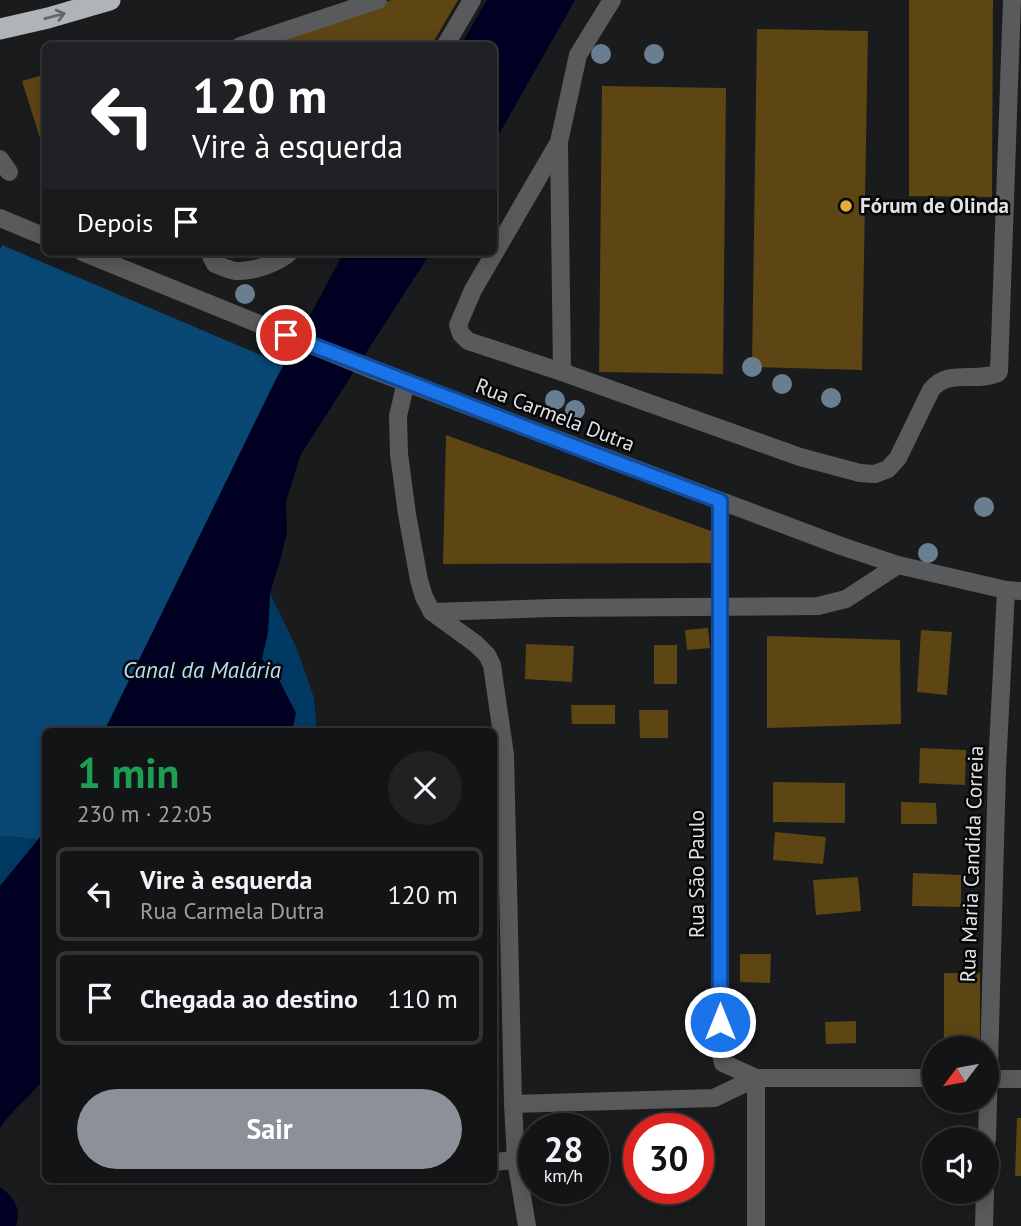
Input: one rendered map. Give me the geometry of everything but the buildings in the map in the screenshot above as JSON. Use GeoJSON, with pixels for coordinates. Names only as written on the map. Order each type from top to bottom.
{"type":"FeatureCollection","features":[{"type":"Feature","properties":{"kind":"highway"},"geometry":{"type":"LineString","coordinates":[[0,29],[110,0]]}},
{"type":"Feature","properties":{"kind":"street"},"geometry":{"type":"LineString","coordinates":[[252,42],[378,0]]}},
{"type":"Feature","properties":{"kind":"street"},"geometry":{"type":"LineString","coordinates":[[447,42],[472,0]]}},
{"type":"Feature","properties":{"kind":"street"},"geometry":{"type":"LineString","coordinates":[[562,372],[559,142],[578,55],[612,0]]}},
{"type":"Feature","properties":{"kind":"street"},"geometry":{"type":"LineString","coordinates":[[493,256],[473,290],[458,325],[461,334],[468,341],[800,457],[860,473],[875,474],[888,469],[898,458],[935,384],[948,378],[990,376],[999,371],[1012,0]]}},
{"type":"Feature","properties":{"kind":"street"},"geometry":{"type":"LineString","coordinates":[[497,249],[559,142]]}},
{"type":"Feature","properties":{"kind":"street"},"geometry":{"type":"LineString","coordinates":[[0,218],[42,235]]}},
{"type":"Feature","properties":{"kind":"street","name":"Rua Carmela Dutra"},"geometry":{"type":"LineString","coordinates":[[92,256],[370,369],[720,501],[898,565],[1013,591]]}},
{"type":"Feature","properties":{"kind":"street"},"geometry":{"type":"LineString","coordinates":[[211,256],[215,264],[235,271],[256,269],[286,256]]}},
{"type":"Feature","properties":{"kind":"street"},"geometry":{"type":"LineString","coordinates":[[406,382],[398,416],[399,454],[407,514],[424,597],[432,612],[477,644],[492,665],[495,679],[505,755],[516,1160],[527,1226]]}},
{"type":"Feature","properties":{"kind":"street","name":"Rua São Paulo"},"geometry":{"type":"LineString","coordinates":[[720,501],[720,1050],[723,1063],[756,1078]]}},
{"type":"Feature","properties":{"kind":"street"},"geometry":{"type":"LineString","coordinates":[[432,612],[552,608],[818,606],[846,599],[898,565]]}},
{"type":"Feature","properties":{"kind":"street","name":"Rua Maria Candida Correia"},"geometry":{"type":"LineString","coordinates":[[989,1036],[997,783],[1013,591]]}},
{"type":"Feature","properties":{"kind":"street"},"geometry":{"type":"LineString","coordinates":[[513,1104],[714,1098],[756,1078],[922,1078]]}},
{"type":"Feature","properties":{"kind":"street"},"geometry":{"type":"LineString","coordinates":[[756,1078],[756,1226]]}},
{"type":"Feature","properties":{"kind":"street"},"geometry":{"type":"LineString","coordinates":[[999,1079],[1021,1079]]}},
{"type":"Feature","properties":{"kind":"street"},"geometry":{"type":"LineString","coordinates":[[497,1162],[516,1160]]}},
{"type":"Feature","properties":{"kind":"street"},"geometry":{"type":"LineString","coordinates":[[984,1226],[985,1204]]}},
{"type":"Feature","properties":{"kind":"shaded area"},"geometry":{"type":"Polygon","coordinates":[[[2,245],[284,365],[105,728],[42,728],[42,835],[38,840],[0,836],[2,245]]]}},
{"type":"Feature","properties":{"kind":"shaded area"},"geometry":{"type":"Polygon","coordinates":[[[270,593],[297,649],[314,698],[317,728],[293,728],[296,713],[262,659],[268,632],[270,593]]]}},
{"type":"Feature","properties":{"kind":"shaded area"},"geometry":{"type":"Polygon","coordinates":[[[0,836],[38,840],[0,886],[0,836]]]}},
{"type":"Feature","properties":{"kind":"water"},"geometry":{"type":"Polygon","coordinates":[[[487,0],[575,0],[497,138],[497,42],[463,42],[487,0]]]}},
{"type":"Feature","properties":{"kind":"water","name":"Canal da Malária"},"geometry":{"type":"Polygon","coordinates":[[[342,256],[428,256],[301,454],[286,501],[287,532],[270,593],[268,632],[262,659],[278,678],[296,713],[293,728],[106,728],[275,381],[342,256]]]}},
{"type":"Feature","properties":{"kind":"water"},"geometry":{"type":"Polygon","coordinates":[[[42,835],[42,1081],[0,1128],[0,886],[42,835]]]}},
{"type":"Feature","properties":{"kind":"water"},"geometry":{"type":"Polygon","coordinates":[[[0,1187],[16,1204],[16,1226],[0,1226],[0,1187]]]}},
{"type":"Feature","properties":{"kind":"place","name":"Fórum de Olinda"},"geometry":{"type":"Point","coordinates":[846,206]}},
{"type":"Feature","properties":{"kind":"route"},"geometry":{"type":"LineString","coordinates":[[286,335],[720,501],[720,1022]]}}]}
